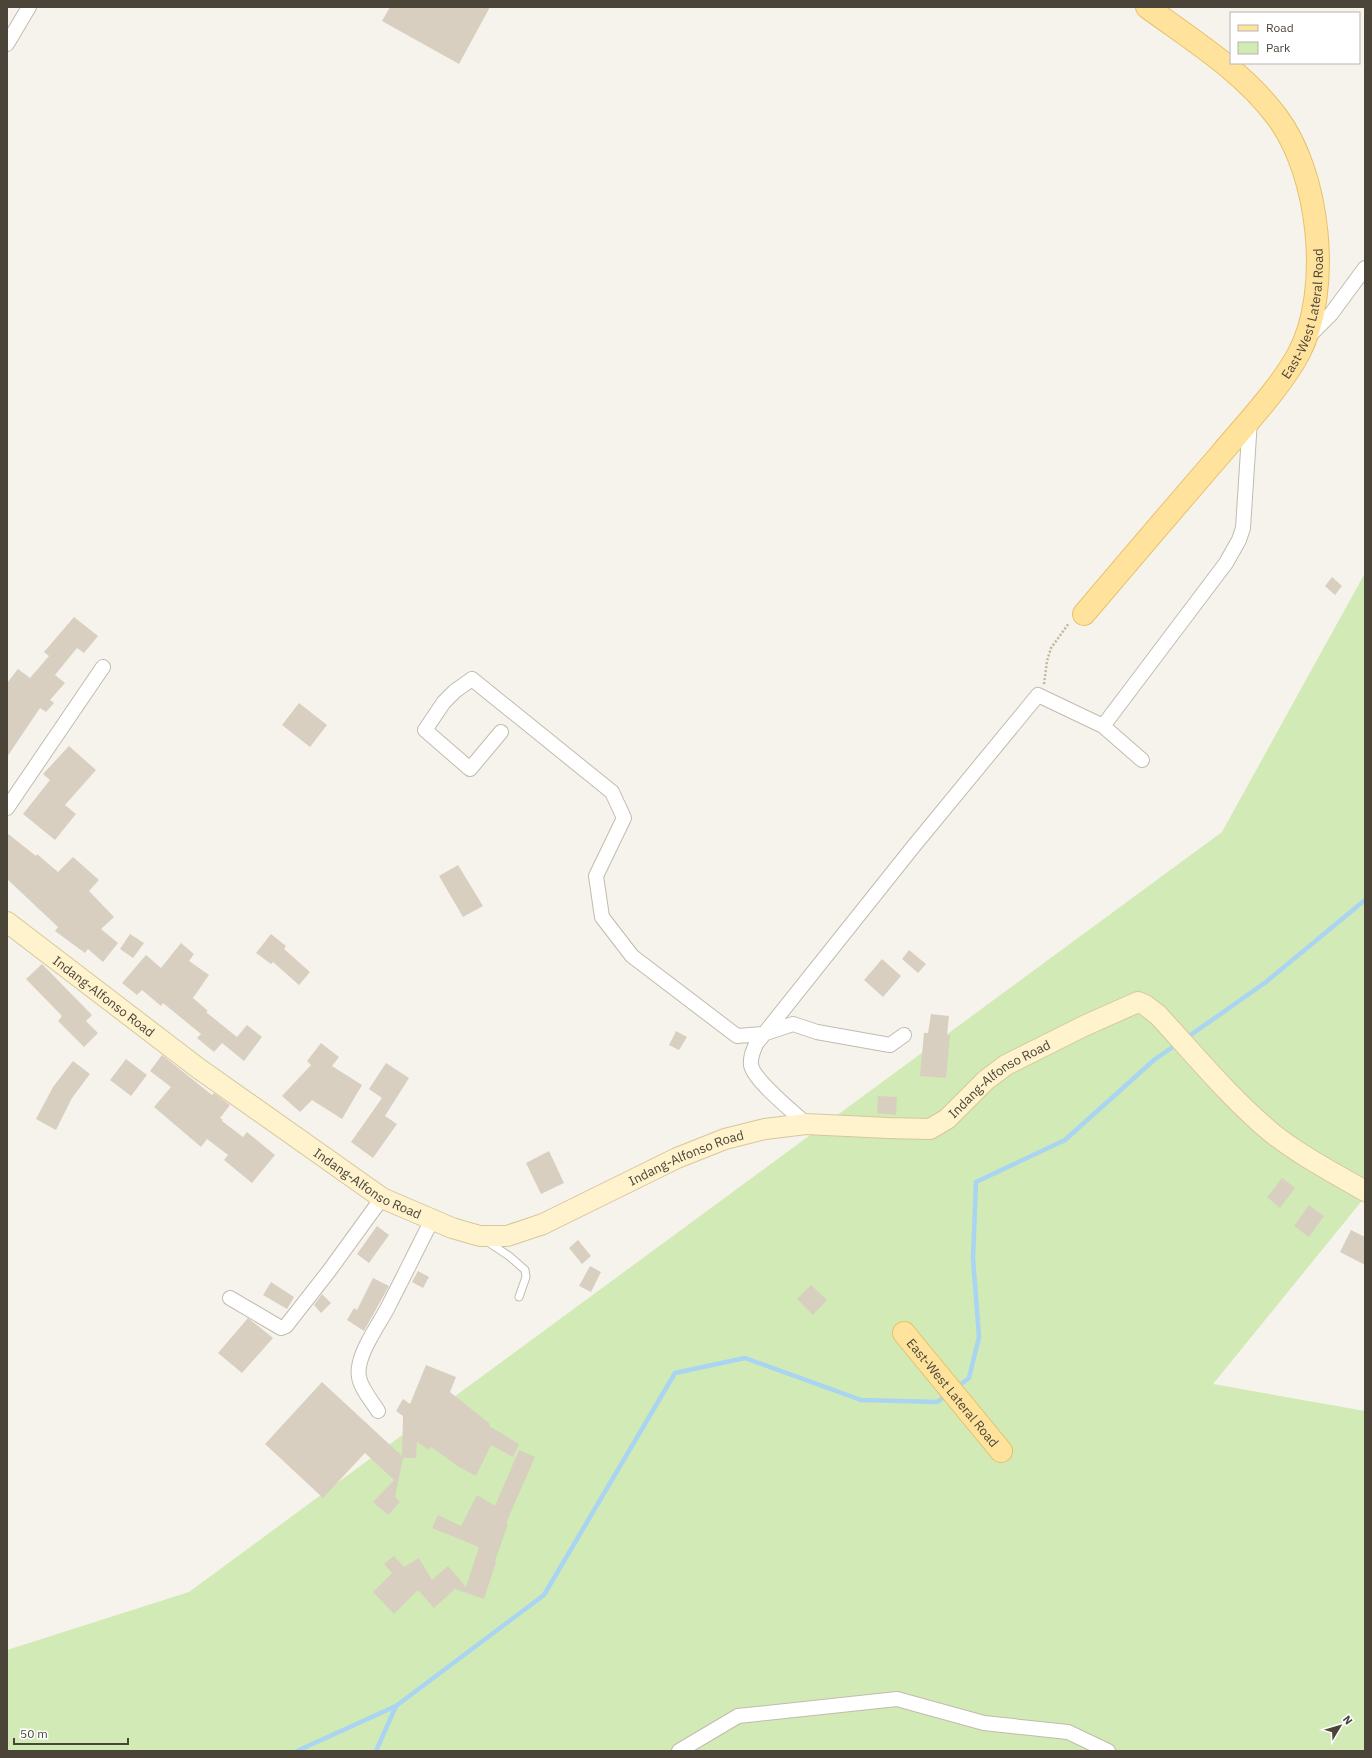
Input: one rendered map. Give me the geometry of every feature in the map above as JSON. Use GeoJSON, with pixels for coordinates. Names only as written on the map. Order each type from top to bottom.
{"type":"FeatureCollection","features":[{"type":"Feature","properties":{"kind":"main road","name":"East-West Lateral Road"},"geometry":{"type":"LineString","coordinates":[[1084,614],[1284,376],[1305,341],[1312,317],[1316,284],[1316,228],[1311,189],[1291,138],[1277,116],[1246,84],[1219,60],[1147,7]]}},
{"type":"Feature","properties":{"kind":"main road","name":"Indang-Alfonso Road"},"geometry":{"type":"LineString","coordinates":[[7,922],[198,1068],[382,1198],[452,1228],[480,1236],[507,1236],[543,1224],[677,1158],[725,1139],[765,1129],[806,1124],[930,1129],[947,1120],[996,1071],[1077,1029],[1121,1010],[1135,1002],[1141,1003],[1158,1016],[1232,1096],[1274,1134],[1365,1192]]}},
{"type":"Feature","properties":{"kind":"main road","name":"East-West Lateral Road"},"geometry":{"type":"LineString","coordinates":[[904,1334],[1001,1451]]}},
{"type":"Feature","properties":{"kind":"street"},"geometry":{"type":"LineString","coordinates":[[7,44],[29,7]]}},
{"type":"Feature","properties":{"kind":"street"},"geometry":{"type":"LineString","coordinates":[[1305,341],[1331,314],[1365,268]]}},
{"type":"Feature","properties":{"kind":"street"},"geometry":{"type":"LineString","coordinates":[[1102,726],[1226,563],[1240,540],[1245,518],[1250,418]]}},
{"type":"Feature","properties":{"kind":"street"},"geometry":{"type":"LineString","coordinates":[[7,808],[103,667]]}},
{"type":"Feature","properties":{"kind":"street"},"geometry":{"type":"LineString","coordinates":[[501,732],[470,769],[425,730],[444,702],[455,691],[472,679],[612,792],[624,818],[596,876],[602,917],[632,956],[737,1036],[763,1034],[792,1024],[817,1032],[890,1045],[904,1035]]}},
{"type":"Feature","properties":{"kind":"street"},"geometry":{"type":"LineString","coordinates":[[806,1124],[765,1086],[753,1072],[751,1064],[753,1051],[763,1034],[1038,695],[1102,726],[1142,760]]}},
{"type":"Feature","properties":{"kind":"street"},"geometry":{"type":"LineString","coordinates":[[230,1298],[272,1324],[281,1328],[286,1326],[329,1271],[382,1198]]}},
{"type":"Feature","properties":{"kind":"street"},"geometry":{"type":"LineString","coordinates":[[378,1411],[359,1377],[359,1367],[371,1337],[388,1309],[432,1220]]}},
{"type":"Feature","properties":{"kind":"street"},"geometry":{"type":"LineString","coordinates":[[680,1751],[738,1716],[897,1699],[984,1723],[1068,1732],[1108,1751]]}},
{"type":"Feature","properties":{"kind":"lane"},"geometry":{"type":"LineString","coordinates":[[480,1236],[509,1256],[525,1270],[526,1277],[519,1297]]}},
{"type":"Feature","properties":{"kind":"path"},"geometry":{"type":"LineString","coordinates":[[1038,695],[1045,681],[1047,661],[1051,648],[1059,635],[1078,612],[1084,614]]}},
{"type":"Feature","properties":{"kind":"green space"},"geometry":{"type":"Polygon","coordinates":[[[1365,573],[1365,1197],[1213,1384],[1365,1411],[1365,1751],[7,1751],[7,1650],[189,1592],[1222,832],[1365,573]]]}},
{"type":"Feature","properties":{"kind":"building"},"geometry":{"type":"Polygon","coordinates":[[[390,7],[490,7],[459,64],[382,21],[390,7]]]}},
{"type":"Feature","properties":{"kind":"building"},"geometry":{"type":"Polygon","coordinates":[[[1332,577],[1342,586],[1335,595],[1325,586],[1332,577]]]}},
{"type":"Feature","properties":{"kind":"building"},"geometry":{"type":"Polygon","coordinates":[[[74,617],[98,636],[84,653],[77,648],[55,675],[65,683],[50,700],[54,703],[46,712],[40,708],[7,757],[7,683],[18,669],[30,678],[49,656],[44,652],[74,617]]]}},
{"type":"Feature","properties":{"kind":"building"},"geometry":{"type":"Polygon","coordinates":[[[299,703],[327,725],[310,747],[282,725],[299,703]]]}},
{"type":"Feature","properties":{"kind":"building"},"geometry":{"type":"Polygon","coordinates":[[[69,746],[96,770],[65,805],[76,814],[55,840],[23,814],[50,780],[43,774],[69,746]]]}},
{"type":"Feature","properties":{"kind":"building"},"geometry":{"type":"Polygon","coordinates":[[[7,833],[36,856],[37,854],[58,872],[73,857],[99,880],[89,891],[114,917],[101,929],[118,943],[103,962],[88,949],[85,953],[55,931],[58,927],[7,879],[7,833]]]}},
{"type":"Feature","properties":{"kind":"building"},"geometry":{"type":"Polygon","coordinates":[[[458,865],[483,906],[463,917],[439,876],[458,865]]]}},
{"type":"Feature","properties":{"kind":"building"},"geometry":{"type":"Polygon","coordinates":[[[130,934],[144,943],[133,958],[120,949],[130,934]]]}},
{"type":"Feature","properties":{"kind":"building"},"geometry":{"type":"Polygon","coordinates":[[[271,934],[286,946],[284,949],[310,972],[299,985],[273,962],[271,964],[256,953],[271,934]]]}},
{"type":"Feature","properties":{"kind":"building"},"geometry":{"type":"Polygon","coordinates":[[[181,943],[194,954],[189,961],[209,975],[193,998],[208,1011],[206,1012],[237,1037],[247,1025],[262,1037],[244,1061],[222,1043],[214,1052],[197,1038],[201,1034],[163,1003],[161,1006],[142,990],[137,995],[122,983],[146,955],[161,968],[181,943]]]}},
{"type":"Feature","properties":{"kind":"building"},"geometry":{"type":"Polygon","coordinates":[[[909,950],[926,964],[918,973],[902,959],[909,950]]]}},
{"type":"Feature","properties":{"kind":"building"},"geometry":{"type":"Polygon","coordinates":[[[882,959],[901,976],[883,997],[864,980],[882,959]]]}},
{"type":"Feature","properties":{"kind":"building"},"geometry":{"type":"Polygon","coordinates":[[[42,964],[92,1015],[86,1021],[98,1033],[84,1047],[58,1021],[62,1016],[26,979],[42,964]]]}},
{"type":"Feature","properties":{"kind":"building"},"geometry":{"type":"Polygon","coordinates":[[[931,1014],[949,1016],[947,1035],[950,1035],[946,1078],[920,1076],[924,1033],[928,1033],[931,1014]]]}},
{"type":"Feature","properties":{"kind":"building"},"geometry":{"type":"Polygon","coordinates":[[[676,1031],[687,1037],[679,1050],[669,1045],[676,1031]]]}},
{"type":"Feature","properties":{"kind":"building"},"geometry":{"type":"Polygon","coordinates":[[[321,1043],[339,1057],[332,1066],[362,1085],[342,1119],[312,1100],[300,1112],[282,1096],[311,1065],[307,1061],[321,1043]]]}},
{"type":"Feature","properties":{"kind":"building"},"geometry":{"type":"Polygon","coordinates":[[[162,1055],[212,1095],[214,1093],[230,1105],[220,1118],[223,1120],[222,1121],[243,1137],[247,1132],[275,1155],[252,1183],[224,1160],[228,1155],[207,1139],[201,1147],[154,1107],[171,1087],[150,1071],[162,1055]]]}},
{"type":"Feature","properties":{"kind":"building"},"geometry":{"type":"Polygon","coordinates":[[[126,1059],[147,1075],[131,1096],[110,1080],[126,1059]]]}},
{"type":"Feature","properties":{"kind":"building"},"geometry":{"type":"Polygon","coordinates":[[[73,1061],[90,1074],[72,1098],[56,1130],[36,1119],[53,1087],[73,1061]]]}},
{"type":"Feature","properties":{"kind":"building"},"geometry":{"type":"Polygon","coordinates":[[[386,1063],[409,1078],[385,1116],[397,1124],[373,1158],[351,1142],[382,1098],[369,1089],[386,1063]]]}},
{"type":"Feature","properties":{"kind":"building"},"geometry":{"type":"Polygon","coordinates":[[[878,1096],[897,1097],[896,1115],[877,1113],[878,1096]]]}},
{"type":"Feature","properties":{"kind":"building"},"geometry":{"type":"Polygon","coordinates":[[[549,1151],[564,1183],[541,1194],[526,1163],[549,1151]]]}},
{"type":"Feature","properties":{"kind":"building"},"geometry":{"type":"Polygon","coordinates":[[[1282,1178],[1295,1188],[1280,1208],[1267,1197],[1282,1178]]]}},
{"type":"Feature","properties":{"kind":"building"},"geometry":{"type":"Polygon","coordinates":[[[1309,1205],[1324,1216],[1309,1237],[1294,1226],[1309,1205]]]}},
{"type":"Feature","properties":{"kind":"building"},"geometry":{"type":"Polygon","coordinates":[[[377,1226],[389,1235],[369,1263],[357,1254],[377,1226]]]}},
{"type":"Feature","properties":{"kind":"building"},"geometry":{"type":"Polygon","coordinates":[[[1351,1230],[1365,1237],[1365,1265],[1340,1252],[1351,1230]]]}},
{"type":"Feature","properties":{"kind":"building"},"geometry":{"type":"Polygon","coordinates":[[[578,1240],[591,1256],[582,1264],[569,1248],[578,1240]]]}},
{"type":"Feature","properties":{"kind":"building"},"geometry":{"type":"Polygon","coordinates":[[[590,1266],[601,1272],[591,1292],[579,1286],[590,1266]]]}},
{"type":"Feature","properties":{"kind":"building"},"geometry":{"type":"Polygon","coordinates":[[[418,1271],[429,1277],[423,1288],[412,1282],[418,1271]]]}},
{"type":"Feature","properties":{"kind":"building"},"geometry":{"type":"Polygon","coordinates":[[[373,1278],[389,1286],[364,1331],[347,1320],[354,1308],[357,1310],[373,1278]]]}},
{"type":"Feature","properties":{"kind":"building"},"geometry":{"type":"Polygon","coordinates":[[[271,1282],[294,1297],[287,1309],[263,1295],[271,1282]]]}},
{"type":"Feature","properties":{"kind":"building"},"geometry":{"type":"Polygon","coordinates":[[[811,1285],[827,1300],[813,1315],[797,1299],[811,1285]]]}},
{"type":"Feature","properties":{"kind":"building"},"geometry":{"type":"Polygon","coordinates":[[[322,1294],[331,1303],[321,1313],[314,1305],[322,1294]]]}},
{"type":"Feature","properties":{"kind":"building"},"geometry":{"type":"Polygon","coordinates":[[[248,1318],[273,1338],[242,1373],[218,1353],[248,1318]]]}},
{"type":"Feature","properties":{"kind":"building"},"geometry":{"type":"Polygon","coordinates":[[[426,1365],[456,1377],[450,1392],[490,1424],[489,1426],[519,1444],[513,1457],[491,1445],[476,1476],[459,1467],[431,1447],[429,1450],[417,1442],[416,1458],[403,1458],[395,1497],[400,1502],[388,1515],[373,1502],[394,1480],[365,1453],[323,1498],[265,1444],[322,1382],[402,1456],[403,1416],[396,1411],[403,1399],[410,1404],[426,1365]]]}},
{"type":"Feature","properties":{"kind":"building"},"geometry":{"type":"Polygon","coordinates":[[[519,1450],[535,1457],[506,1523],[508,1524],[484,1599],[455,1589],[434,1608],[418,1590],[394,1614],[373,1592],[392,1573],[384,1564],[394,1556],[404,1567],[419,1558],[432,1580],[448,1566],[466,1587],[479,1547],[432,1528],[438,1515],[461,1526],[477,1495],[495,1506],[519,1450]]]}},
{"type":"Feature","properties":{"kind":"waterway"},"geometry":{"type":"LineString","coordinates":[[1185,1039],[1266,982],[1365,900]]}},
{"type":"Feature","properties":{"kind":"waterway"},"geometry":{"type":"LineString","coordinates":[[956,1388],[969,1378],[979,1337],[973,1258],[976,1182],[1065,1140],[1154,1060],[1177,1044]]}},
{"type":"Feature","properties":{"kind":"waterway"},"geometry":{"type":"LineString","coordinates":[[297,1751],[396,1706],[544,1595],[675,1373],[745,1358],[861,1400],[937,1402],[947,1395]]}},
{"type":"Feature","properties":{"kind":"waterway"},"geometry":{"type":"LineString","coordinates":[[376,1751],[396,1706]]}}]}
